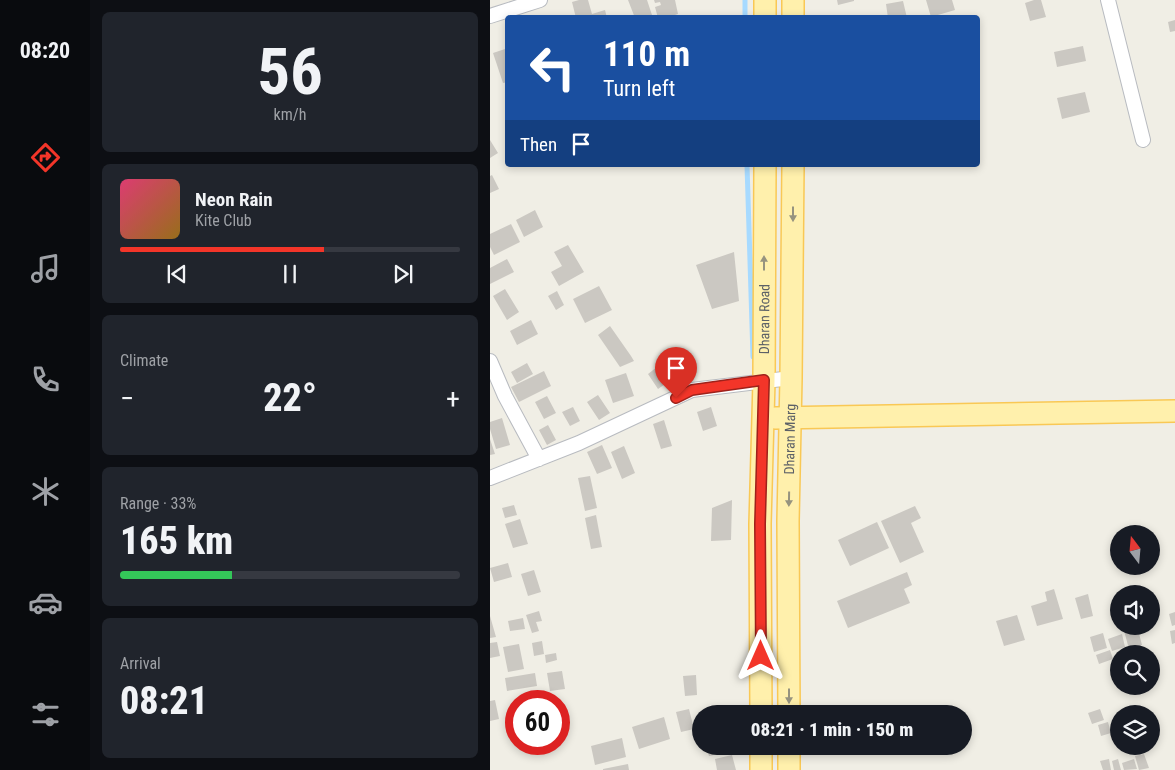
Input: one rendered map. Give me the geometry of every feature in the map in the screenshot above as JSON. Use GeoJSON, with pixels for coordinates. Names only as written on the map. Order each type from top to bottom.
{"type":"FeatureCollection","features":[{"type":"Feature","properties":{"kind":"main road"},"geometry":{"type":"LineString","coordinates":[[765,0],[765,15]]}},
{"type":"Feature","properties":{"kind":"main road"},"geometry":{"type":"LineString","coordinates":[[793,0],[793,15]]}},
{"type":"Feature","properties":{"kind":"main road","name":"Dharan Road"},"geometry":{"type":"LineString","coordinates":[[761,705],[765,167]]}},
{"type":"Feature","properties":{"kind":"main road","name":"Dharan Marg"},"geometry":{"type":"LineString","coordinates":[[788,705],[793,167]]}},
{"type":"Feature","properties":{"kind":"main road"},"geometry":{"type":"LineString","coordinates":[[762,419],[790,416],[956,416],[1175,411]]}},
{"type":"Feature","properties":{"kind":"main road"},"geometry":{"type":"LineString","coordinates":[[761,755],[761,770]]}},
{"type":"Feature","properties":{"kind":"main road"},"geometry":{"type":"LineString","coordinates":[[788,755],[789,770]]}},
{"type":"Feature","properties":{"kind":"street"},"geometry":{"type":"LineString","coordinates":[[490,16],[540,0]]}},
{"type":"Feature","properties":{"kind":"street"},"geometry":{"type":"LineString","coordinates":[[1108,0],[1144,140]]}},
{"type":"Feature","properties":{"kind":"street"},"geometry":{"type":"LineString","coordinates":[[490,361],[505,396],[539,459]]}},
{"type":"Feature","properties":{"kind":"street"},"geometry":{"type":"LineString","coordinates":[[490,478],[579,443],[692,390],[791,378]]}},
{"type":"Feature","properties":{"kind":"building"},"geometry":{"type":"Polygon","coordinates":[[[588,0],[592,14],[605,10],[606,15],[575,15],[572,2],[588,0]]]}},
{"type":"Feature","properties":{"kind":"building"},"geometry":{"type":"Polygon","coordinates":[[[628,0],[647,0],[652,15],[634,15],[628,0]]]}},
{"type":"Feature","properties":{"kind":"building"},"geometry":{"type":"Polygon","coordinates":[[[654,0],[675,0],[678,14],[657,15],[655,7],[661,5],[660,2],[655,3],[654,0]]]}},
{"type":"Feature","properties":{"kind":"building"},"geometry":{"type":"Polygon","coordinates":[[[837,0],[854,0],[854,1],[838,5],[837,0]]]}},
{"type":"Feature","properties":{"kind":"building"},"geometry":{"type":"Polygon","coordinates":[[[926,0],[952,0],[955,10],[930,15],[926,0]]]}},
{"type":"Feature","properties":{"kind":"building"},"geometry":{"type":"Polygon","coordinates":[[[1041,0],[1046,17],[1030,21],[1025,3],[1041,0]]]}},
{"type":"Feature","properties":{"kind":"building"},"geometry":{"type":"Polygon","coordinates":[[[903,1],[906,15],[888,15],[886,4],[903,1]]]}},
{"type":"Feature","properties":{"kind":"building"},"geometry":{"type":"Polygon","coordinates":[[[1175,20],[1175,31],[1170,32],[1168,22],[1175,20]]]}},
{"type":"Feature","properties":{"kind":"building"},"geometry":{"type":"Polygon","coordinates":[[[1083,46],[1086,61],[1057,67],[1054,52],[1083,46]]]}},
{"type":"Feature","properties":{"kind":"building"},"geometry":{"type":"Polygon","coordinates":[[[505,49],[505,83],[503,83],[493,53],[505,49]]]}},
{"type":"Feature","properties":{"kind":"building"},"geometry":{"type":"Polygon","coordinates":[[[1085,92],[1090,112],[1062,119],[1057,98],[1085,92]]]}},
{"type":"Feature","properties":{"kind":"building"},"geometry":{"type":"Polygon","coordinates":[[[490,140],[498,153],[490,158],[490,140]]]}},
{"type":"Feature","properties":{"kind":"building"},"geometry":{"type":"Polygon","coordinates":[[[492,175],[499,189],[490,193],[490,176],[492,175]]]}},
{"type":"Feature","properties":{"kind":"building"},"geometry":{"type":"Polygon","coordinates":[[[535,210],[543,227],[524,237],[516,220],[535,210]]]}},
{"type":"Feature","properties":{"kind":"building"},"geometry":{"type":"Polygon","coordinates":[[[511,224],[520,242],[494,255],[490,247],[490,234],[511,224]]]}},
{"type":"Feature","properties":{"kind":"building"},"geometry":{"type":"Polygon","coordinates":[[[568,245],[584,272],[559,286],[551,272],[562,266],[554,252],[568,245]]]}},
{"type":"Feature","properties":{"kind":"building"},"geometry":{"type":"Polygon","coordinates":[[[734,252],[739,301],[712,309],[696,265],[734,252]]]}},
{"type":"Feature","properties":{"kind":"building"},"geometry":{"type":"Polygon","coordinates":[[[507,259],[514,272],[490,284],[490,268],[507,259]]]}},
{"type":"Feature","properties":{"kind":"building"},"geometry":{"type":"Polygon","coordinates":[[[599,286],[612,310],[585,323],[573,299],[599,286]]]}},
{"type":"Feature","properties":{"kind":"building"},"geometry":{"type":"Polygon","coordinates":[[[505,289],[519,312],[507,320],[493,296],[505,289]]]}},
{"type":"Feature","properties":{"kind":"building"},"geometry":{"type":"Polygon","coordinates":[[[557,291],[564,305],[556,310],[548,296],[557,291]]]}},
{"type":"Feature","properties":{"kind":"building"},"geometry":{"type":"Polygon","coordinates":[[[531,320],[538,334],[517,345],[510,331],[531,320]]]}},
{"type":"Feature","properties":{"kind":"building"},"geometry":{"type":"Polygon","coordinates":[[[610,326],[634,361],[620,367],[598,335],[610,326]]]}},
{"type":"Feature","properties":{"kind":"building"},"geometry":{"type":"Polygon","coordinates":[[[527,363],[533,374],[517,383],[511,372],[527,363]]]}},
{"type":"Feature","properties":{"kind":"building"},"geometry":{"type":"Polygon","coordinates":[[[657,367],[668,382],[658,389],[648,374],[657,367]]]}},
{"type":"Feature","properties":{"kind":"building"},"geometry":{"type":"Polygon","coordinates":[[[544,371],[551,386],[519,402],[511,387],[544,371]]]}},
{"type":"Feature","properties":{"kind":"building"},"geometry":{"type":"Polygon","coordinates":[[[626,373],[634,396],[613,403],[605,380],[626,373]]]}},
{"type":"Feature","properties":{"kind":"building"},"geometry":{"type":"Polygon","coordinates":[[[598,395],[610,413],[599,420],[587,402],[598,395]]]}},
{"type":"Feature","properties":{"kind":"building"},"geometry":{"type":"Polygon","coordinates":[[[547,396],[556,413],[544,419],[535,402],[547,396]]]}},
{"type":"Feature","properties":{"kind":"building"},"geometry":{"type":"Polygon","coordinates":[[[573,407],[580,421],[570,426],[562,412],[573,407]]]}},
{"type":"Feature","properties":{"kind":"building"},"geometry":{"type":"Polygon","coordinates":[[[711,407],[717,426],[703,431],[697,412],[711,407]]]}},
{"type":"Feature","properties":{"kind":"building"},"geometry":{"type":"Polygon","coordinates":[[[502,418],[510,445],[496,449],[490,429],[490,422],[502,418]]]}},
{"type":"Feature","properties":{"kind":"building"},"geometry":{"type":"Polygon","coordinates":[[[664,420],[672,446],[661,449],[653,424],[664,420]]]}},
{"type":"Feature","properties":{"kind":"building"},"geometry":{"type":"Polygon","coordinates":[[[548,425],[556,440],[547,445],[539,430],[548,425]]]}},
{"type":"Feature","properties":{"kind":"building"},"geometry":{"type":"Polygon","coordinates":[[[490,439],[495,454],[490,455],[490,439]]]}},
{"type":"Feature","properties":{"kind":"building"},"geometry":{"type":"Polygon","coordinates":[[[602,445],[612,468],[597,474],[587,452],[602,445]]]}},
{"type":"Feature","properties":{"kind":"building"},"geometry":{"type":"Polygon","coordinates":[[[624,446],[635,473],[622,479],[611,452],[624,446]]]}},
{"type":"Feature","properties":{"kind":"building"},"geometry":{"type":"Polygon","coordinates":[[[590,476],[597,508],[585,511],[578,478],[590,476]]]}},
{"type":"Feature","properties":{"kind":"building"},"geometry":{"type":"Polygon","coordinates":[[[732,500],[731,540],[711,541],[712,508],[732,500]]]}},
{"type":"Feature","properties":{"kind":"building"},"geometry":{"type":"Polygon","coordinates":[[[514,505],[517,515],[505,518],[502,508],[514,505]]]}},
{"type":"Feature","properties":{"kind":"building"},"geometry":{"type":"Polygon","coordinates":[[[915,506],[921,518],[911,523],[924,552],[900,563],[881,521],[915,506]]]}},
{"type":"Feature","properties":{"kind":"building"},"geometry":{"type":"Polygon","coordinates":[[[596,515],[602,547],[591,549],[585,518],[596,515]]]}},
{"type":"Feature","properties":{"kind":"building"},"geometry":{"type":"Polygon","coordinates":[[[520,519],[528,544],[513,548],[505,524],[520,519]]]}},
{"type":"Feature","properties":{"kind":"building"},"geometry":{"type":"Polygon","coordinates":[[[877,522],[889,548],[850,566],[838,540],[877,522]]]}},
{"type":"Feature","properties":{"kind":"building"},"geometry":{"type":"Polygon","coordinates":[[[508,563],[512,577],[494,582],[490,568],[508,563]]]}},
{"type":"Feature","properties":{"kind":"building"},"geometry":{"type":"Polygon","coordinates":[[[534,570],[541,592],[528,596],[521,574],[534,570]]]}},
{"type":"Feature","properties":{"kind":"building"},"geometry":{"type":"Polygon","coordinates":[[[907,572],[912,585],[904,589],[910,603],[848,628],[837,601],[907,572]]]}},
{"type":"Feature","properties":{"kind":"building"},"geometry":{"type":"Polygon","coordinates":[[[1054,589],[1063,619],[1037,626],[1031,606],[1047,601],[1045,592],[1054,589]]]}},
{"type":"Feature","properties":{"kind":"building"},"geometry":{"type":"Polygon","coordinates":[[[1088,594],[1093,616],[1081,619],[1075,598],[1088,594]]]}},
{"type":"Feature","properties":{"kind":"building"},"geometry":{"type":"Polygon","coordinates":[[[539,611],[542,621],[536,622],[539,631],[532,633],[526,615],[539,611]]]}},
{"type":"Feature","properties":{"kind":"building"},"geometry":{"type":"Polygon","coordinates":[[[1175,612],[1175,625],[1172,626],[1169,614],[1175,612]]]}},
{"type":"Feature","properties":{"kind":"building"},"geometry":{"type":"Polygon","coordinates":[[[1017,615],[1025,640],[1004,646],[996,621],[1017,615]]]}},
{"type":"Feature","properties":{"kind":"building"},"geometry":{"type":"Polygon","coordinates":[[[490,616],[496,637],[490,638],[490,616]]]}},
{"type":"Feature","properties":{"kind":"building"},"geometry":{"type":"Polygon","coordinates":[[[523,618],[525,629],[510,631],[508,621],[523,618]]]}},
{"type":"Feature","properties":{"kind":"building"},"geometry":{"type":"Polygon","coordinates":[[[1175,630],[1175,643],[1172,644],[1170,631],[1175,630]]]}},
{"type":"Feature","properties":{"kind":"building"},"geometry":{"type":"Polygon","coordinates":[[[1103,633],[1107,648],[1094,652],[1090,637],[1103,633]]]}},
{"type":"Feature","properties":{"kind":"building"},"geometry":{"type":"Polygon","coordinates":[[[1122,635],[1125,645],[1110,645],[1108,639],[1122,635]]]}},
{"type":"Feature","properties":{"kind":"building"},"geometry":{"type":"Polygon","coordinates":[[[1125,635],[1139,635],[1142,645],[1128,645],[1125,635]]]}},
{"type":"Feature","properties":{"kind":"building"},"geometry":{"type":"Polygon","coordinates":[[[542,641],[544,654],[534,656],[532,643],[542,641]]]}},
{"type":"Feature","properties":{"kind":"building"},"geometry":{"type":"Polygon","coordinates":[[[497,642],[500,656],[490,658],[490,643],[497,642]]]}},
{"type":"Feature","properties":{"kind":"building"},"geometry":{"type":"Polygon","coordinates":[[[519,644],[524,669],[508,672],[503,647],[519,644]]]}},
{"type":"Feature","properties":{"kind":"building"},"geometry":{"type":"Polygon","coordinates":[[[1110,650],[1110,660],[1099,664],[1096,655],[1110,650]]]}},
{"type":"Feature","properties":{"kind":"building"},"geometry":{"type":"Polygon","coordinates":[[[556,653],[557,660],[546,663],[545,655],[556,653]]]}},
{"type":"Feature","properties":{"kind":"building"},"geometry":{"type":"Polygon","coordinates":[[[562,671],[565,689],[550,690],[547,673],[562,671]]]}},
{"type":"Feature","properties":{"kind":"building"},"geometry":{"type":"Polygon","coordinates":[[[535,673],[537,686],[507,690],[505,678],[535,673]]]}},
{"type":"Feature","properties":{"kind":"building"},"geometry":{"type":"Polygon","coordinates":[[[696,675],[697,695],[685,696],[683,676],[696,675]]]}},
{"type":"Feature","properties":{"kind":"building"},"geometry":{"type":"Polygon","coordinates":[[[495,700],[499,719],[490,721],[490,701],[495,700]]]}},
{"type":"Feature","properties":{"kind":"building"},"geometry":{"type":"Polygon","coordinates":[[[689,709],[692,729],[681,732],[676,712],[689,709]]]}},
{"type":"Feature","properties":{"kind":"building"},"geometry":{"type":"Polygon","coordinates":[[[1100,709],[1104,720],[1092,724],[1088,713],[1100,709]]]}},
{"type":"Feature","properties":{"kind":"building"},"geometry":{"type":"Polygon","coordinates":[[[664,717],[670,739],[639,749],[632,727],[664,717]]]}},
{"type":"Feature","properties":{"kind":"building"},"geometry":{"type":"Polygon","coordinates":[[[1108,722],[1110,733],[1101,736],[1098,725],[1108,722]]]}},
{"type":"Feature","properties":{"kind":"building"},"geometry":{"type":"Polygon","coordinates":[[[622,738],[626,757],[595,765],[591,746],[622,738]]]}},
{"type":"Feature","properties":{"kind":"building"},"geometry":{"type":"Polygon","coordinates":[[[732,755],[736,770],[717,770],[715,759],[732,755]]]}},
{"type":"Feature","properties":{"kind":"building"},"geometry":{"type":"Polygon","coordinates":[[[1144,755],[1149,768],[1139,770],[1135,756],[1144,755]]]}},
{"type":"Feature","properties":{"kind":"building"},"geometry":{"type":"Polygon","coordinates":[[[1109,759],[1111,770],[1103,770],[1100,761],[1109,759]]]}},
{"type":"Feature","properties":{"kind":"building"},"geometry":{"type":"Polygon","coordinates":[[[1118,759],[1121,770],[1114,770],[1112,761],[1118,759]]]}},
{"type":"Feature","properties":{"kind":"building"},"geometry":{"type":"Polygon","coordinates":[[[1134,759],[1137,769],[1124,770],[1122,763],[1134,759]]]}},
{"type":"Feature","properties":{"kind":"building"},"geometry":{"type":"Polygon","coordinates":[[[628,764],[629,770],[603,770],[603,769],[628,764]]]}},
{"type":"Feature","properties":{"kind":"waterway"},"geometry":{"type":"LineString","coordinates":[[745,0],[745,15]]}},
{"type":"Feature","properties":{"kind":"waterway"},"geometry":{"type":"LineString","coordinates":[[747,167],[753,357]]}},
{"type":"Feature","properties":{"kind":"route"},"geometry":{"type":"LineString","coordinates":[[676,398],[692,390],[764,380],[760,524],[761,656]]}}]}
